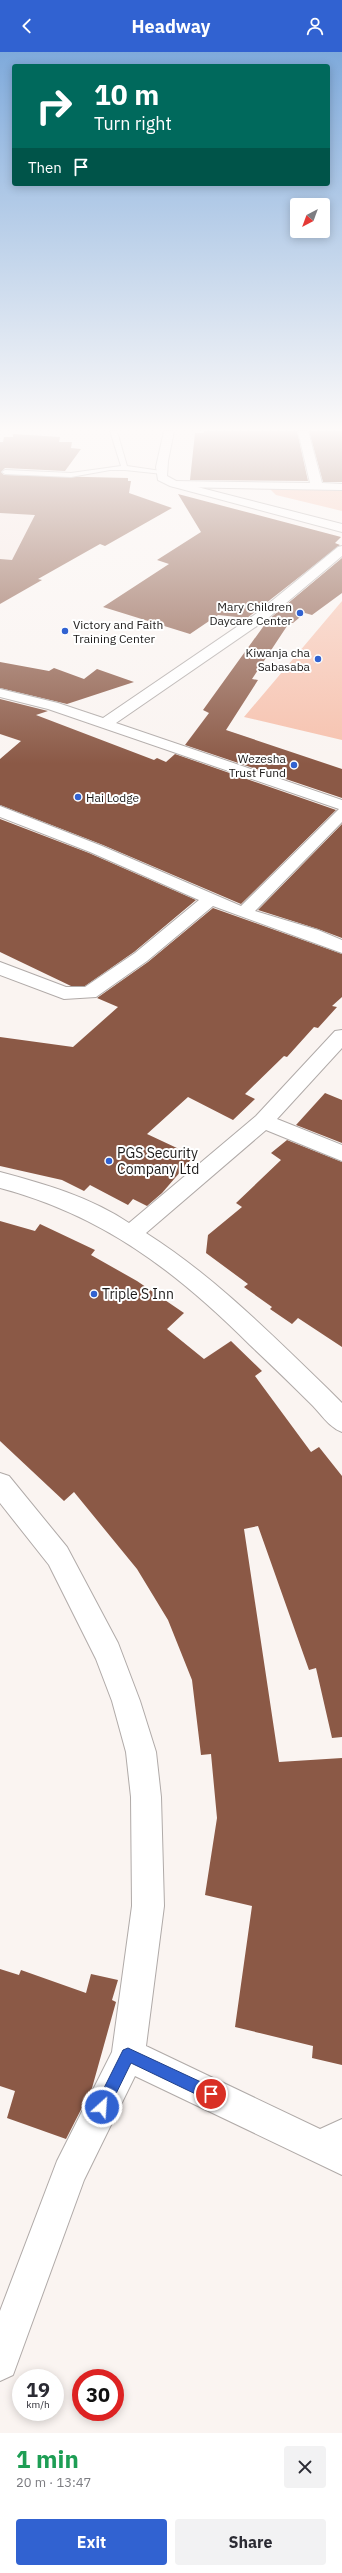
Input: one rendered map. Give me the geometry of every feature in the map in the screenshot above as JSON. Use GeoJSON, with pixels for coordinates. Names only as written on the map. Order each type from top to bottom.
{"type":"FeatureCollection","features":[{"type":"Feature","properties":{"kind":"street"},"geometry":{"type":"LineString","coordinates":[[105,724],[262,616],[342,550]]}},
{"type":"Feature","properties":{"kind":"street"},"geometry":{"type":"LineString","coordinates":[[0,693],[38,701],[342,805]]}},
{"type":"Feature","properties":{"kind":"street"},"geometry":{"type":"LineString","coordinates":[[0,812],[96,849],[210,900],[243,913],[312,934],[342,947]]}},
{"type":"Feature","properties":{"kind":"street"},"geometry":{"type":"LineString","coordinates":[[243,913],[342,813]]}},
{"type":"Feature","properties":{"kind":"street"},"geometry":{"type":"LineString","coordinates":[[0,968],[64,993],[89,993],[142,957],[210,900]]}},
{"type":"Feature","properties":{"kind":"street"},"geometry":{"type":"LineString","coordinates":[[132,1233],[263,1121],[342,1036]]}},
{"type":"Feature","properties":{"kind":"street"},"geometry":{"type":"LineString","coordinates":[[263,1121],[342,1153]]}},
{"type":"Feature","properties":{"kind":"street"},"geometry":{"type":"LineString","coordinates":[[0,1180],[55,1194],[95,1212],[132,1233],[252,1330],[342,1421]]}},
{"type":"Feature","properties":{"kind":"street"},"geometry":{"type":"LineString","coordinates":[[0,1484],[58,1556],[80,1597],[110,1660],[126,1701],[141,1752],[146,1797],[148,1906],[128,2055],[69,2173],[0,2362]]}},
{"type":"Feature","properties":{"kind":"street"},"geometry":{"type":"LineString","coordinates":[[128,2055],[335,2147]]}},
{"type":"Feature","properties":{"kind":"shaded area"},"geometry":{"type":"Polygon","coordinates":[[[0,542],[35,542],[0,571],[0,542]]]}},
{"type":"Feature","properties":{"kind":"shaded area","name":"Kiwanja cha Sabasaba"},"geometry":{"type":"Polygon","coordinates":[[[342,601],[342,740],[244,717],[342,601]]]}},
{"type":"Feature","properties":{"kind":"building"},"geometry":{"type":"Polygon","coordinates":[[[21,542],[112,542],[105,546],[100,544],[38,579],[42,580],[0,604],[0,559],[12,560],[21,542]]]}},
{"type":"Feature","properties":{"kind":"building"},"geometry":{"type":"Polygon","coordinates":[[[185,542],[336,542],[335,543],[340,545],[247,618],[218,615],[190,634],[103,607],[169,564],[157,560],[185,542]]]}},
{"type":"Feature","properties":{"kind":"building"},"geometry":{"type":"Polygon","coordinates":[[[342,558],[342,593],[312,615],[305,613],[293,623],[289,623],[252,679],[258,680],[226,730],[342,769],[342,798],[185,745],[209,713],[203,710],[268,620],[342,558]]]}},
{"type":"Feature","properties":{"kind":"building"},"geometry":{"type":"Polygon","coordinates":[[[0,662],[49,671],[54,668],[84,679],[97,669],[134,682],[67,704],[0,688],[0,662]]]}},
{"type":"Feature","properties":{"kind":"building"},"geometry":{"type":"Polygon","coordinates":[[[0,699],[48,711],[36,715],[154,760],[157,758],[166,762],[175,754],[336,810],[241,904],[103,845],[0,805],[0,759],[21,741],[0,734],[0,699]]]}},
{"type":"Feature","properties":{"kind":"building"},"geometry":{"type":"Polygon","coordinates":[[[0,819],[89,853],[196,900],[134,952],[85,986],[71,986],[0,952],[0,819]]]}},
{"type":"Feature","properties":{"kind":"building"},"geometry":{"type":"Polygon","coordinates":[[[342,824],[342,938],[258,910],[342,824]]]}},
{"type":"Feature","properties":{"kind":"building"},"geometry":{"type":"Polygon","coordinates":[[[213,908],[342,954],[342,997],[332,1006],[337,1007],[318,1028],[314,1027],[287,1057],[284,1056],[245,1094],[255,1099],[233,1120],[188,1097],[147,1134],[194,1156],[162,1193],[147,1206],[133,1199],[128,1205],[90,1185],[84,1191],[62,1180],[0,1166],[0,1037],[73,1047],[118,1007],[97,998],[148,962],[213,908]]]}},
{"type":"Feature","properties":{"kind":"building"},"geometry":{"type":"Polygon","coordinates":[[[325,1093],[342,1100],[342,1143],[296,1125],[325,1093]]]}},
{"type":"Feature","properties":{"kind":"building"},"geometry":{"type":"Polygon","coordinates":[[[287,1140],[342,1162],[342,1347],[298,1318],[292,1324],[270,1309],[272,1307],[244,1287],[248,1284],[206,1253],[208,1235],[242,1207],[236,1203],[281,1160],[271,1153],[287,1140]]]}},
{"type":"Feature","properties":{"kind":"building"},"geometry":{"type":"Polygon","coordinates":[[[0,1221],[35,1231],[40,1224],[95,1250],[91,1255],[137,1281],[184,1313],[167,1329],[204,1359],[231,1341],[262,1371],[255,1376],[311,1452],[319,1447],[342,1476],[342,1737],[332,1738],[316,1668],[309,1670],[258,1526],[244,1529],[279,1762],[342,1758],[342,2065],[312,2058],[313,2046],[235,2027],[252,1906],[205,1895],[217,1818],[211,1754],[201,1755],[192,1680],[168,1620],[137,1569],[74,1492],[64,1501],[0,1441],[0,1221]]]}},
{"type":"Feature","properties":{"kind":"building"},"geometry":{"type":"Polygon","coordinates":[[[0,1969],[19,1975],[21,1970],[86,1993],[91,1974],[118,1980],[112,2000],[116,2002],[92,2088],[66,2139],[7,2118],[15,2091],[0,2086],[0,1969]]]}},
{"type":"Feature","properties":{"kind":"place","name":"Mary Children Daycare Center"},"geometry":{"type":"Point","coordinates":[300,613]}},
{"type":"Feature","properties":{"kind":"place","name":"Victory and Faith Training Center"},"geometry":{"type":"Point","coordinates":[65,631]}},
{"type":"Feature","properties":{"kind":"place","name":"Kiwanja cha Sabasaba"},"geometry":{"type":"Point","coordinates":[318,659]}},
{"type":"Feature","properties":{"kind":"place","name":"Wezesha Trust Fund"},"geometry":{"type":"Point","coordinates":[294,765]}},
{"type":"Feature","properties":{"kind":"place","name":"Hai Lodge"},"geometry":{"type":"Point","coordinates":[78,797]}},
{"type":"Feature","properties":{"kind":"place","name":"PGS Security Company Ltd"},"geometry":{"type":"Point","coordinates":[109,1161]}},
{"type":"Feature","properties":{"kind":"place","name":"Triple S Inn"},"geometry":{"type":"Point","coordinates":[94,1294]}},
{"type":"Feature","properties":{"kind":"route"},"geometry":{"type":"LineString","coordinates":[[102,2107],[128,2055],[211,2094]]}}]}
